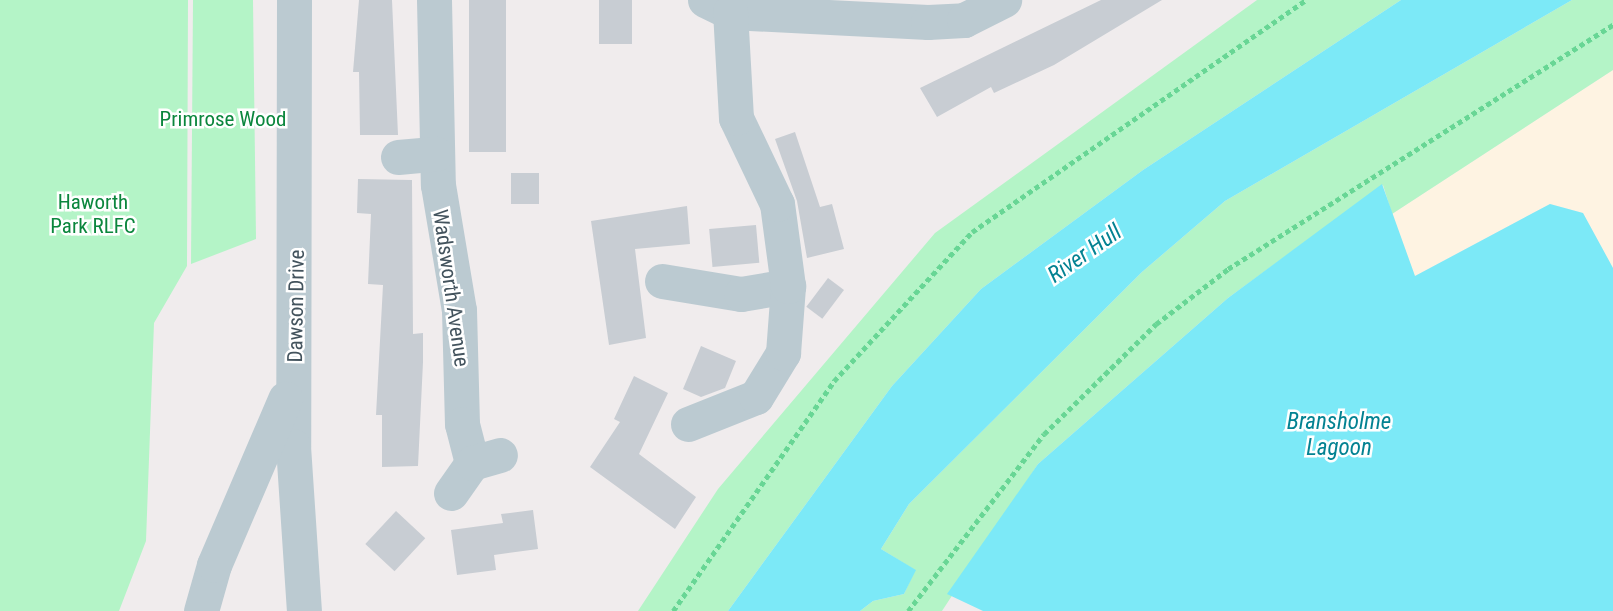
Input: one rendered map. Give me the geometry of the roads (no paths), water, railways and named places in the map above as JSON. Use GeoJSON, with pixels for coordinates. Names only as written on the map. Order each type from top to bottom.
{"type":"FeatureCollection","features":[{"type":"Feature","properties":{"kind":"street","name":"Dawson Drive"},"geometry":{"type":"LineString","coordinates":[[294,0],[294,376],[304,611]]}},
{"type":"Feature","properties":{"kind":"street","name":"Wadsworth Avenue"},"geometry":{"type":"LineString","coordinates":[[434,0],[436,154],[443,244],[458,310],[463,424],[486,459],[451,493]]}},
{"type":"Feature","properties":{"kind":"street"},"geometry":{"type":"LineString","coordinates":[[688,424],[756,397],[783,353],[788,286],[777,204],[736,118],[718,6],[928,22],[964,20],[1004,0]]}},
{"type":"Feature","properties":{"kind":"street"},"geometry":{"type":"LineString","coordinates":[[398,157],[436,154]]}},
{"type":"Feature","properties":{"kind":"street"},"geometry":{"type":"LineString","coordinates":[[662,281],[741,294],[788,286]]}},
{"type":"Feature","properties":{"kind":"street"},"geometry":{"type":"LineString","coordinates":[[201,611],[214,565],[294,376]]}},
{"type":"Feature","properties":{"kind":"water","name":"River Hull"},"geometry":{"type":"Polygon","coordinates":[[[1401,0],[1572,0],[1225,201],[1142,272],[909,504],[881,549],[916,570],[904,594],[873,601],[860,611],[728,611],[892,386],[981,289],[1143,170],[1401,0]]]}},
{"type":"Feature","properties":{"kind":"water","name":"Bransholme Lagoon"},"geometry":{"type":"Polygon","coordinates":[[[1382,184],[1415,276],[1550,204],[1583,213],[1613,268],[1613,611],[983,611],[947,594],[1038,464],[1228,298],[1382,184]]]}},
{"type":"Feature","properties":{"kind":"park label","name":"Primrose Wood"},"geometry":{"type":"Point","coordinates":[223,119]}},
{"type":"Feature","properties":{"kind":"park label","name":"Haworth Park RLFC"},"geometry":{"type":"Point","coordinates":[93,214]}}]}
